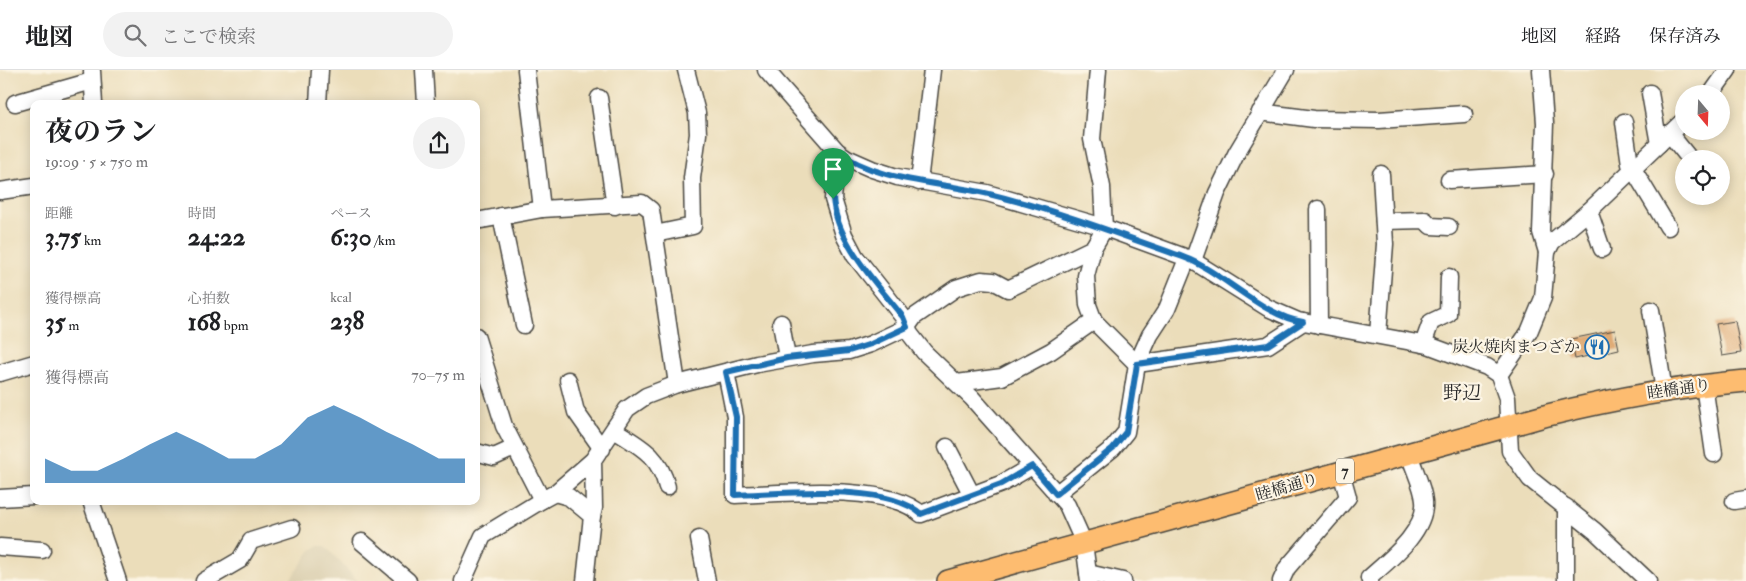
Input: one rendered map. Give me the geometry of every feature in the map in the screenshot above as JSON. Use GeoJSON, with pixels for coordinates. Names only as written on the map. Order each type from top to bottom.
{"type":"FeatureCollection","features":[{"type":"Feature","properties":{"kind":"main road","name":"睦橋通り"},"geometry":{"type":"LineString","coordinates":[[948,581],[1510,425],[1610,400],[1704,385],[1746,381]]}},
{"type":"Feature","properties":{"kind":"street"},"geometry":{"type":"LineString","coordinates":[[318,100],[320,70]]}},
{"type":"Feature","properties":{"kind":"street"},"geometry":{"type":"LineString","coordinates":[[424,70],[426,100]]}},
{"type":"Feature","properties":{"kind":"street"},"geometry":{"type":"LineString","coordinates":[[526,70],[542,209]]}},
{"type":"Feature","properties":{"kind":"street"},"geometry":{"type":"LineString","coordinates":[[655,234],[693,226],[692,178],[697,113],[686,70]]}},
{"type":"Feature","properties":{"kind":"street"},"geometry":{"type":"LineString","coordinates":[[766,70],[836,151],[846,158],[872,169],[919,182],[987,194],[1104,229],[1190,260],[1268,308],[1311,323],[1423,344],[1487,367],[1499,375],[1507,398],[1510,451],[1530,479],[1595,531],[1648,581]]}},
{"type":"Feature","properties":{"kind":"street"},"geometry":{"type":"LineString","coordinates":[[919,182],[932,70]]}},
{"type":"Feature","properties":{"kind":"street"},"geometry":{"type":"LineString","coordinates":[[1098,70],[1092,140],[1102,187],[1104,229],[1093,248],[1086,276],[1086,288],[1094,321],[1137,364]]}},
{"type":"Feature","properties":{"kind":"street"},"geometry":{"type":"LineString","coordinates":[[1056,494],[1113,448],[1126,432],[1137,364],[1173,296],[1185,264],[1195,255],[1217,193],[1260,112],[1286,70]]}},
{"type":"Feature","properties":{"kind":"street"},"geometry":{"type":"LineString","coordinates":[[1499,375],[1530,332],[1544,298],[1547,252],[1541,232],[1545,174],[1545,124],[1541,70]]}},
{"type":"Feature","properties":{"kind":"street"},"geometry":{"type":"LineString","coordinates":[[1717,85],[1728,70]]}},
{"type":"Feature","properties":{"kind":"street"},"geometry":{"type":"LineString","coordinates":[[15,103],[92,75],[94,100]]}},
{"type":"Feature","properties":{"kind":"street"},"geometry":{"type":"LineString","coordinates":[[1650,93],[1664,139],[1678,150]]}},
{"type":"Feature","properties":{"kind":"street"},"geometry":{"type":"LineString","coordinates":[[599,98],[615,206]]}},
{"type":"Feature","properties":{"kind":"street"},"geometry":{"type":"LineString","coordinates":[[1260,112],[1314,119],[1380,120],[1464,114]]}},
{"type":"Feature","properties":{"kind":"street"},"geometry":{"type":"LineString","coordinates":[[1624,122],[1632,169],[1668,227]]}},
{"type":"Feature","properties":{"kind":"street"},"geometry":{"type":"LineString","coordinates":[[1547,252],[1552,242],[1589,211],[1675,129]]}},
{"type":"Feature","properties":{"kind":"street"},"geometry":{"type":"LineString","coordinates":[[836,151],[833,199],[844,235],[855,256],[903,317],[907,327],[924,352],[957,383],[1067,504],[1084,543],[1088,577],[1123,581]]}},
{"type":"Feature","properties":{"kind":"street"},"geometry":{"type":"LineString","coordinates":[[1378,335],[1383,298],[1386,244],[1381,174]]}},
{"type":"Feature","properties":{"kind":"street"},"geometry":{"type":"LineString","coordinates":[[1449,180],[1545,174]]}},
{"type":"Feature","properties":{"kind":"street"},"geometry":{"type":"LineString","coordinates":[[0,191],[30,187]]}},
{"type":"Feature","properties":{"kind":"street"},"geometry":{"type":"LineString","coordinates":[[480,220],[542,209],[642,203],[651,210],[676,384]]}},
{"type":"Feature","properties":{"kind":"street"},"geometry":{"type":"LineString","coordinates":[[1311,323],[1318,209]]}},
{"type":"Feature","properties":{"kind":"street"},"geometry":{"type":"LineString","coordinates":[[1589,211],[1602,249]]}},
{"type":"Feature","properties":{"kind":"street"},"geometry":{"type":"LineString","coordinates":[[500,216],[524,325]]}},
{"type":"Feature","properties":{"kind":"street"},"geometry":{"type":"LineString","coordinates":[[1384,222],[1425,220],[1431,226],[1449,227]]}},
{"type":"Feature","properties":{"kind":"street"},"geometry":{"type":"LineString","coordinates":[[463,581],[483,536],[548,496],[598,454],[628,409],[635,402],[676,384],[787,358],[849,351],[871,344],[907,327],[914,318],[956,288],[981,280],[993,281],[1008,289],[1093,248]]}},
{"type":"Feature","properties":{"kind":"street"},"geometry":{"type":"LineString","coordinates":[[1423,344],[1431,322],[1448,314],[1449,277]]}},
{"type":"Feature","properties":{"kind":"street"},"geometry":{"type":"LineString","coordinates":[[1651,310],[1664,391]]}},
{"type":"Feature","properties":{"kind":"street"},"geometry":{"type":"LineString","coordinates":[[957,383],[1002,377],[1051,351],[1094,321]]}},
{"type":"Feature","properties":{"kind":"street"},"geometry":{"type":"LineString","coordinates":[[781,322],[787,358]]}},
{"type":"Feature","properties":{"kind":"street"},"geometry":{"type":"LineString","coordinates":[[1137,364],[1268,345],[1311,323]]}},
{"type":"Feature","properties":{"kind":"street"},"geometry":{"type":"LineString","coordinates":[[480,362],[484,388],[514,448],[548,496]]}},
{"type":"Feature","properties":{"kind":"street"},"geometry":{"type":"LineString","coordinates":[[0,373],[30,364]]}},
{"type":"Feature","properties":{"kind":"street"},"geometry":{"type":"LineString","coordinates":[[726,372],[736,417],[735,495],[834,492],[868,494],[912,506],[921,514],[1001,484],[1032,466]]}},
{"type":"Feature","properties":{"kind":"street"},"geometry":{"type":"LineString","coordinates":[[568,380],[576,412],[598,454],[594,508],[585,581]]}},
{"type":"Feature","properties":{"kind":"street"},"geometry":{"type":"LineString","coordinates":[[1704,385],[1714,454]]}},
{"type":"Feature","properties":{"kind":"street"},"geometry":{"type":"LineString","coordinates":[[614,430],[646,450],[657,462],[663,472],[667,488]]}},
{"type":"Feature","properties":{"kind":"street"},"geometry":{"type":"LineString","coordinates":[[947,447],[972,495]]}},
{"type":"Feature","properties":{"kind":"street"},"geometry":{"type":"LineString","coordinates":[[480,453],[494,457],[514,448]]}},
{"type":"Feature","properties":{"kind":"street"},"geometry":{"type":"LineString","coordinates":[[1370,581],[1369,578],[1405,546],[1421,520],[1424,502],[1409,453]]}},
{"type":"Feature","properties":{"kind":"street"},"geometry":{"type":"LineString","coordinates":[[1281,581],[1286,568],[1348,497],[1341,472]]}},
{"type":"Feature","properties":{"kind":"street"},"geometry":{"type":"LineString","coordinates":[[0,498],[30,496]]}},
{"type":"Feature","properties":{"kind":"street"},"geometry":{"type":"LineString","coordinates":[[548,496],[569,497],[592,516]]}},
{"type":"Feature","properties":{"kind":"street"},"geometry":{"type":"LineString","coordinates":[[92,505],[118,581]]}},
{"type":"Feature","properties":{"kind":"street"},"geometry":{"type":"LineString","coordinates":[[1566,507],[1566,581]]}},
{"type":"Feature","properties":{"kind":"street"},"geometry":{"type":"LineString","coordinates":[[204,581],[240,560],[251,542],[292,528]]}},
{"type":"Feature","properties":{"kind":"street"},"geometry":{"type":"LineString","coordinates":[[699,539],[707,581]]}},
{"type":"Feature","properties":{"kind":"street"},"geometry":{"type":"LineString","coordinates":[[362,542],[408,581]]}},
{"type":"Feature","properties":{"kind":"street"},"geometry":{"type":"LineString","coordinates":[[0,546],[42,550]]}},
{"type":"Feature","properties":{"kind":"shaded area"},"geometry":{"type":"Polygon","coordinates":[[[318,546],[325,546],[358,581],[289,581],[311,550],[318,546]]]}},
{"type":"Feature","properties":{"kind":"building"},"geometry":{"type":"Polygon","coordinates":[[[1735,321],[1741,353],[1722,356],[1716,324],[1735,321]]]}},
{"type":"Feature","properties":{"kind":"building"},"geometry":{"type":"Polygon","coordinates":[[[1615,330],[1619,349],[1575,359],[1571,339],[1615,330]]]}},
{"type":"Feature","properties":{"kind":"place","name":"炭火焼肉まつざか"},"geometry":{"type":"Point","coordinates":[1597,347]}},
{"type":"Feature","properties":{"kind":"district","name":"野辺"},"geometry":{"type":"Point","coordinates":[1462,393]}},
{"type":"Feature","properties":{"kind":"route"},"geometry":{"type":"LineString","coordinates":[[836,151],[846,158],[896,177],[987,194],[1097,225],[1190,260],[1268,308],[1303,322],[1268,345],[1143,361],[1137,364],[1126,432],[1113,448],[1056,494],[1032,466],[1001,484],[921,514],[912,506],[868,494],[834,492],[735,495],[736,417],[726,372],[787,358],[849,351],[871,344],[907,327],[903,317],[855,256],[844,235],[833,199],[836,151]]}}]}
